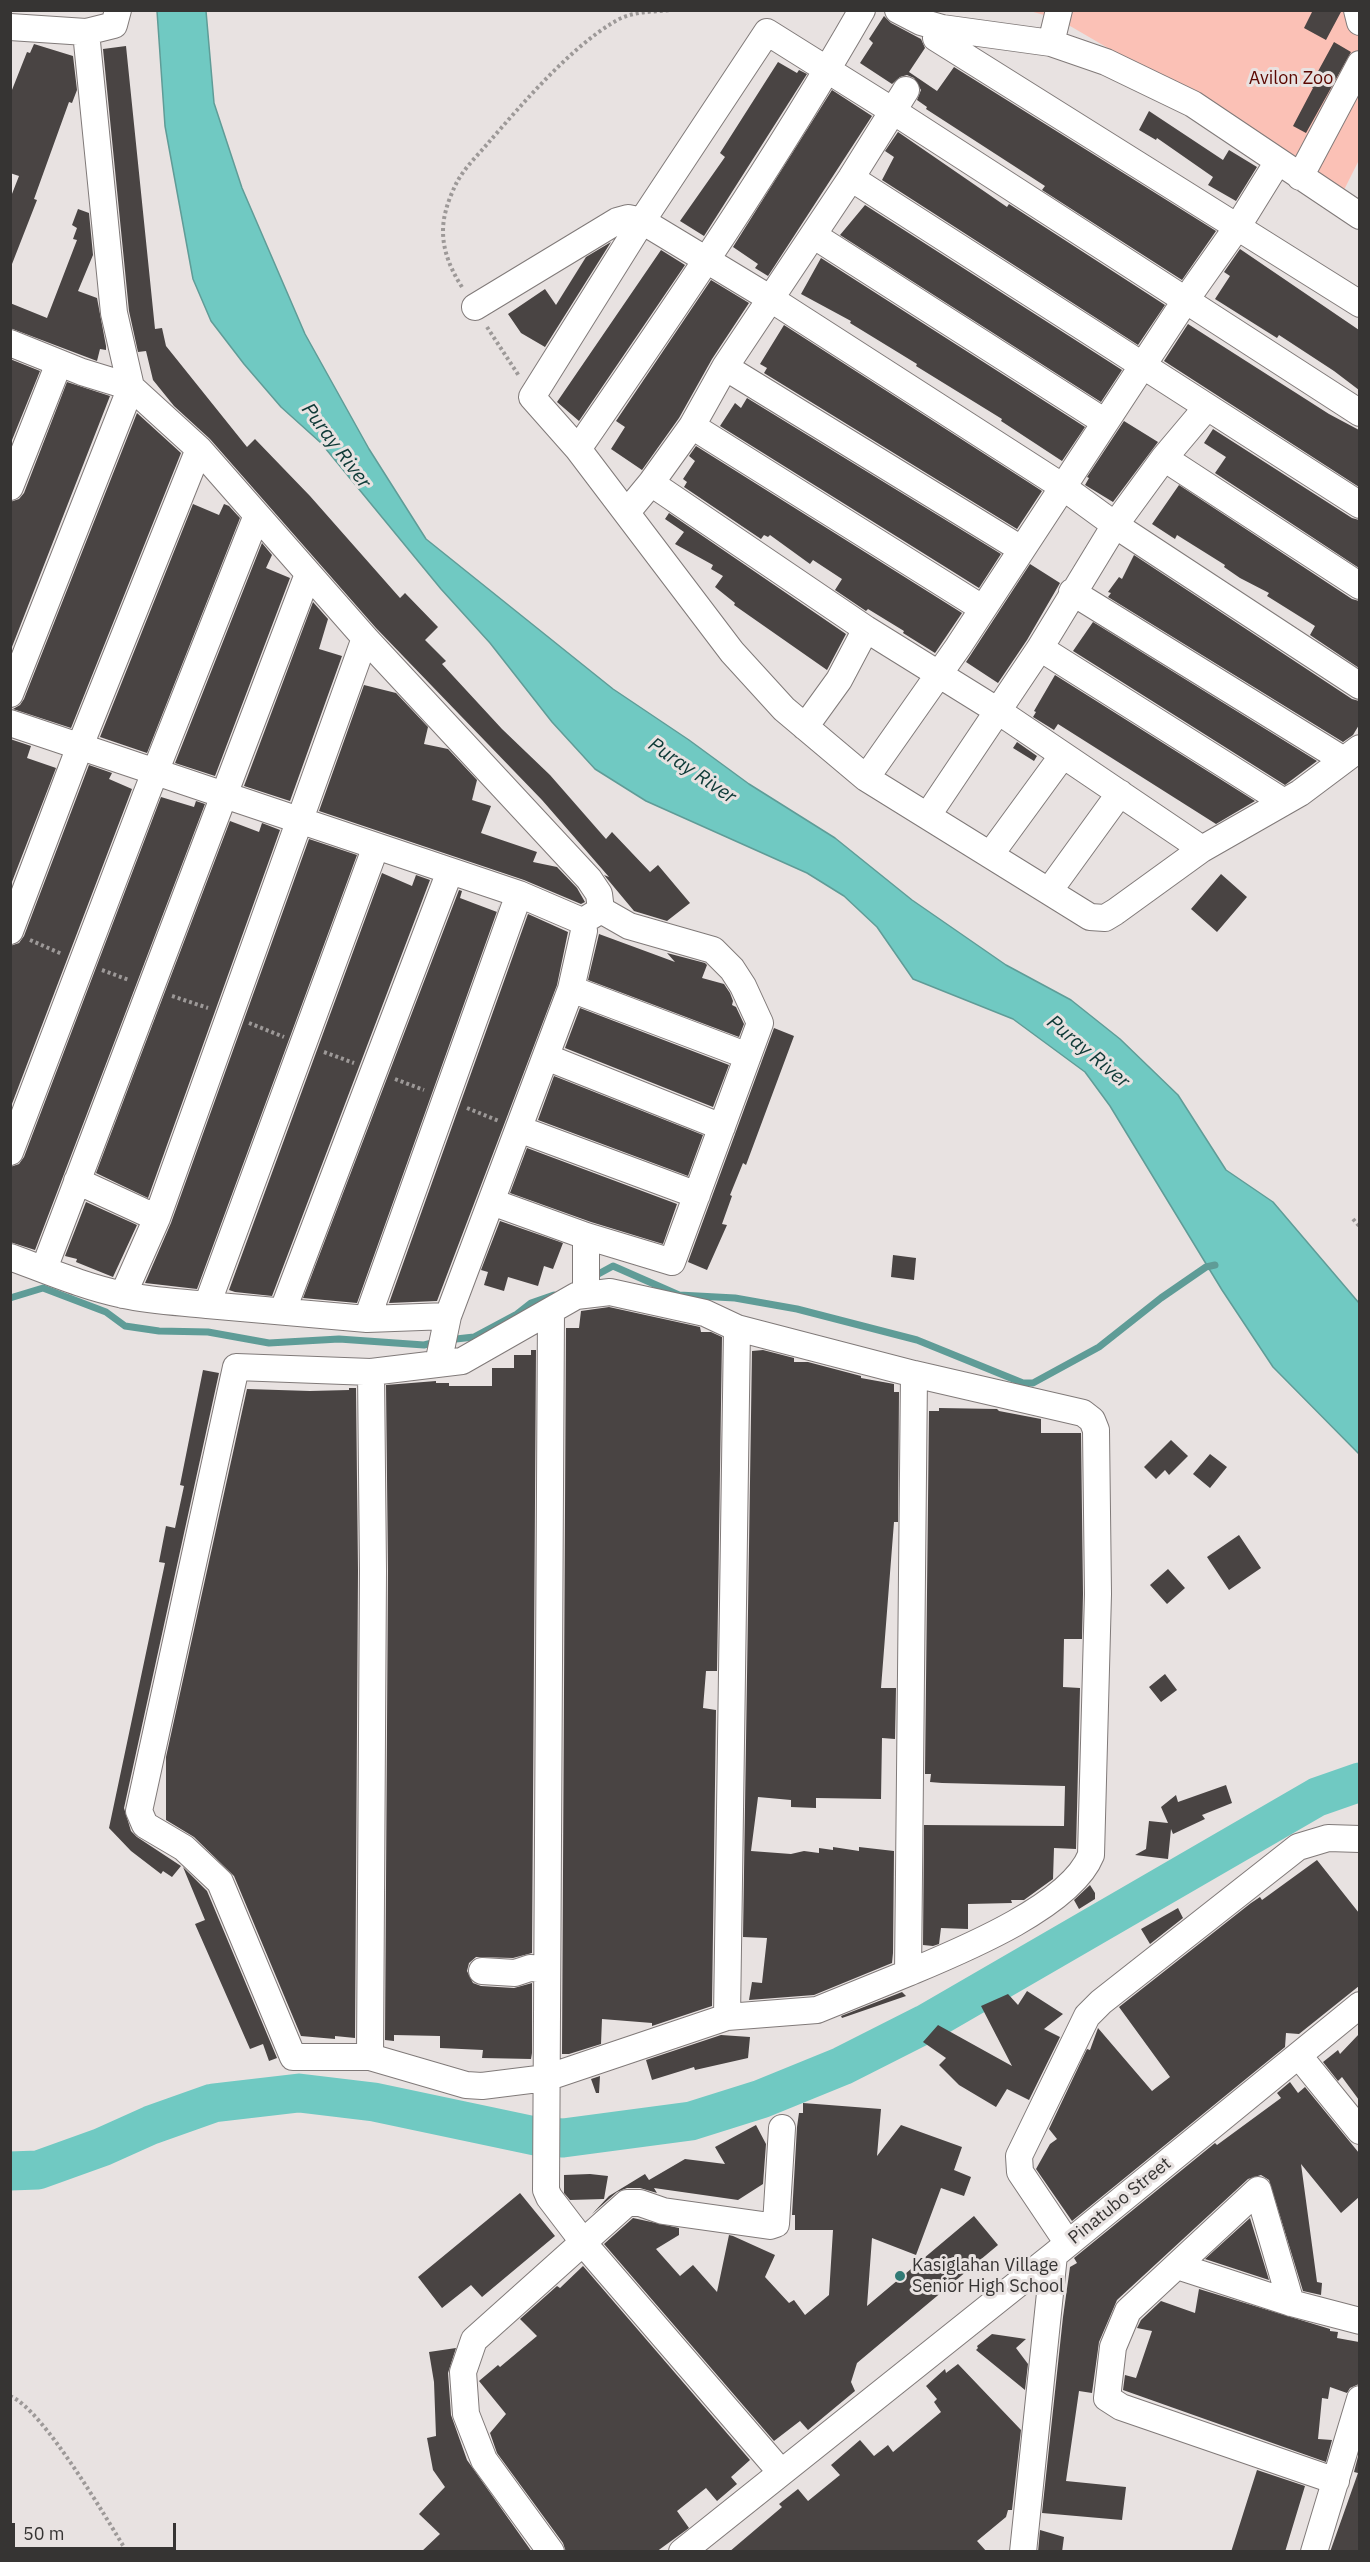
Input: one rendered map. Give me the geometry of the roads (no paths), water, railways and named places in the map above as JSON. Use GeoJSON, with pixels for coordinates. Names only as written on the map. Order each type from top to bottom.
{"type":"FeatureCollection","features":[{"type":"Feature","properties":{"kind":"street"},"geometry":{"type":"LineString","coordinates":[[10,27],[87,32],[114,25],[118,10]]}},
{"type":"Feature","properties":{"kind":"street"},"geometry":{"type":"LineString","coordinates":[[578,449],[708,260],[827,71],[862,10]]}},
{"type":"Feature","properties":{"kind":"street"},"geometry":{"type":"LineString","coordinates":[[898,10],[921,22],[942,28],[1052,43],[1106,62],[1193,104],[1277,163],[1359,216]]}},
{"type":"Feature","properties":{"kind":"street"},"geometry":{"type":"LineString","coordinates":[[1052,43],[1059,10]]}},
{"type":"Feature","properties":{"kind":"street"},"geometry":{"type":"LineString","coordinates":[[1357,10],[1359,22]]}},
{"type":"Feature","properties":{"kind":"street"},"geometry":{"type":"LineString","coordinates":[[10,694],[131,387],[114,313],[87,32]]}},
{"type":"Feature","properties":{"kind":"street"},"geometry":{"type":"LineString","coordinates":[[1072,592],[1351,754],[1300,793],[1202,849],[1105,918],[1090,916],[866,778],[784,709],[732,652],[578,449],[532,397],[642,221],[767,32],[827,71],[899,100],[1185,301],[1359,413]]}},
{"type":"Feature","properties":{"kind":"street"},"geometry":{"type":"LineString","coordinates":[[936,39],[1359,303]]}},
{"type":"Feature","properties":{"kind":"street"},"geometry":{"type":"LineString","coordinates":[[1300,177],[1359,64]]}},
{"type":"Feature","properties":{"kind":"street"},"geometry":{"type":"LineString","coordinates":[[627,512],[692,426],[725,367],[851,178],[899,100]]}},
{"type":"Feature","properties":{"kind":"street"},"geometry":{"type":"LineString","coordinates":[[866,778],[958,647],[1185,301],[1238,226],[1277,163]]}},
{"type":"Feature","properties":{"kind":"street"},"geometry":{"type":"LineString","coordinates":[[851,178],[1359,505]]}},
{"type":"Feature","properties":{"kind":"street"},"geometry":{"type":"LineString","coordinates":[[475,307],[617,221],[628,218],[642,221],[771,298],[1063,487],[1115,525],[1358,683]]}},
{"type":"Feature","properties":{"kind":"street"},"geometry":{"type":"LineString","coordinates":[[813,235],[1105,422]]}},
{"type":"Feature","properties":{"kind":"street"},"geometry":{"type":"LineString","coordinates":[[10,343],[59,363],[131,387],[199,449],[365,638],[589,879],[599,894],[584,931],[571,989],[492,1202],[443,1340],[371,1372],[236,1367],[139,1811],[145,1825],[184,1848],[220,1882],[293,2057],[370,2057],[466,2085],[482,2086],[546,2078],[727,2017],[817,2010],[908,1973],[992,1935],[1057,1896],[1076,1881],[1086,1868],[1091,1855],[1098,1594],[1096,1430],[1092,1420],[1083,1413],[914,1374],[737,1328],[705,1313],[615,1292],[586,1268],[492,1202]]}},
{"type":"Feature","properties":{"kind":"street"},"geometry":{"type":"LineString","coordinates":[[10,487],[59,363]]}},
{"type":"Feature","properties":{"kind":"street"},"geometry":{"type":"LineString","coordinates":[[725,367],[1021,549]]}},
{"type":"Feature","properties":{"kind":"street"},"geometry":{"type":"LineString","coordinates":[[928,815],[1040,648],[1072,592],[1115,525],[1164,458],[1207,407]]}},
{"type":"Feature","properties":{"kind":"street"},"geometry":{"type":"LineString","coordinates":[[692,426],[982,608]]}},
{"type":"Feature","properties":{"kind":"street"},"geometry":{"type":"LineString","coordinates":[[16,934],[80,746],[199,449]]}},
{"type":"Feature","properties":{"kind":"street"},"geometry":{"type":"LineString","coordinates":[[1164,458],[1359,586]]}},
{"type":"Feature","properties":{"kind":"street"},"geometry":{"type":"LineString","coordinates":[[651,483],[866,629],[998,711],[1202,849]]}},
{"type":"Feature","properties":{"kind":"street"},"geometry":{"type":"LineString","coordinates":[[10,1152],[155,772],[257,515]]}},
{"type":"Feature","properties":{"kind":"street"},"geometry":{"type":"LineString","coordinates":[[44,1269],[308,574]]}},
{"type":"Feature","properties":{"kind":"street"},"geometry":{"type":"LineString","coordinates":[[805,727],[839,680],[866,629]]}},
{"type":"Feature","properties":{"kind":"street"},"geometry":{"type":"LineString","coordinates":[[123,1295],[158,1218],[365,638]]}},
{"type":"Feature","properties":{"kind":"street"},"geometry":{"type":"LineString","coordinates":[[1040,648],[1284,802]]}},
{"type":"Feature","properties":{"kind":"street"},"geometry":{"type":"LineString","coordinates":[[10,723],[519,894],[706,948],[717,954],[732,969],[760,1023],[672,1262],[586,1268]]}},
{"type":"Feature","properties":{"kind":"street"},"geometry":{"type":"LineString","coordinates":[[990,855],[1063,755]]}},
{"type":"Feature","properties":{"kind":"street"},"geometry":{"type":"LineString","coordinates":[[1049,891],[1120,793]]}},
{"type":"Feature","properties":{"kind":"street"},"geometry":{"type":"LineString","coordinates":[[207,1305],[376,846]]}},
{"type":"Feature","properties":{"kind":"street"},"geometry":{"type":"LineString","coordinates":[[283,1310],[450,871]]}},
{"type":"Feature","properties":{"kind":"street"},"geometry":{"type":"LineString","coordinates":[[368,1319],[519,894]]}},
{"type":"Feature","properties":{"kind":"street"},"geometry":{"type":"LineString","coordinates":[[571,989],[748,1056]]}},
{"type":"Feature","properties":{"kind":"street"},"geometry":{"type":"LineString","coordinates":[[546,1057],[722,1126]]}},
{"type":"Feature","properties":{"kind":"street"},"geometry":{"type":"LineString","coordinates":[[519,1129],[697,1195]]}},
{"type":"Feature","properties":{"kind":"street"},"geometry":{"type":"LineString","coordinates":[[77,1181],[158,1218]]}},
{"type":"Feature","properties":{"kind":"street"},"geometry":{"type":"LineString","coordinates":[[10,1257],[123,1295],[150,1300],[368,1319],[443,1340],[462,1361],[576,1296],[586,1268]]}},
{"type":"Feature","properties":{"kind":"street"},"geometry":{"type":"LineString","coordinates":[[551,1311],[546,2078],[548,2112],[545,2175],[549,2197],[583,2242],[780,2471]]}},
{"type":"Feature","properties":{"kind":"street"},"geometry":{"type":"LineString","coordinates":[[727,2017],[737,1328]]}},
{"type":"Feature","properties":{"kind":"street"},"geometry":{"type":"LineString","coordinates":[[370,2057],[373,1571],[371,1372]]}},
{"type":"Feature","properties":{"kind":"street"},"geometry":{"type":"LineString","coordinates":[[908,1973],[914,1374]]}},
{"type":"Feature","properties":{"kind":"street"},"geometry":{"type":"LineString","coordinates":[[1023,2552],[1061,2248],[1020,2172],[1019,2156],[1088,2016],[1101,2002],[1298,1847],[1328,1838],[1359,1839]]}},
{"type":"Feature","properties":{"kind":"street"},"geometry":{"type":"LineString","coordinates":[[482,1971],[515,1973],[530,1968],[547,1969]]}},
{"type":"Feature","properties":{"kind":"street","name":"Pinatubo Street"},"geometry":{"type":"LineString","coordinates":[[682,2552],[1359,2006]]}},
{"type":"Feature","properties":{"kind":"street"},"geometry":{"type":"LineString","coordinates":[[1299,2056],[1357,2124]]}},
{"type":"Feature","properties":{"kind":"street"},"geometry":{"type":"LineString","coordinates":[[551,2552],[484,2460],[466,2414],[463,2372],[474,2340],[627,2203],[640,2203],[663,2211],[770,2226],[776,2224],[782,2128]]}},
{"type":"Feature","properties":{"kind":"street"},"geometry":{"type":"LineString","coordinates":[[1291,2303],[1258,2190],[1128,2311],[1113,2347],[1107,2398],[1121,2407],[1336,2481]]}},
{"type":"Feature","properties":{"kind":"street"},"geometry":{"type":"LineString","coordinates":[[1177,2266],[1291,2303],[1359,2321]]}},
{"type":"Feature","properties":{"kind":"street"},"geometry":{"type":"LineString","coordinates":[[1314,2552],[1359,2399]]}},
{"type":"Feature","properties":{"kind":"water","name":"Puray River"},"geometry":{"type":"Polygon","coordinates":[[[157,11],[206,11],[214,103],[242,188],[305,334],[369,449],[426,539],[613,689],[749,784],[835,838],[912,900],[1006,965],[1071,1000],[1120,1039],[1178,1095],[1226,1170],[1273,1202],[1359,1303],[1359,1454],[1273,1367],[1222,1290],[1110,1106],[1085,1072],[1013,1019],[913,979],[877,927],[844,896],[807,873],[646,801],[595,769],[552,722],[490,643],[441,589],[321,443],[281,407],[244,364],[211,321],[193,279],[165,126],[157,11]]]}},
{"type":"Feature","properties":{"kind":"waterway"},"geometry":{"type":"LineString","coordinates":[[591,1278],[613,1266],[679,1295],[735,1298],[797,1309],[917,1340],[1023,1383],[1033,1383],[1099,1347],[1161,1298],[1206,1267],[1215,1265]]}},
{"type":"Feature","properties":{"kind":"waterway"},"geometry":{"type":"LineString","coordinates":[[10,1298],[43,1288],[106,1312],[125,1326],[159,1331],[208,1332],[269,1343],[339,1339],[424,1345],[436,1342]]}},
{"type":"Feature","properties":{"kind":"waterway"},"geometry":{"type":"LineString","coordinates":[[447,1340],[474,1337],[517,1314],[531,1303],[554,1295]]}},
{"type":"Feature","properties":{"kind":"waterway"},"geometry":{"type":"LineString","coordinates":[[10,2171],[38,2170],[213,2103],[299,2093],[374,2102],[535,2136],[563,2138],[691,2121],[761,2099],[842,2066],[925,2024],[1317,1797],[1360,1782]]}},
{"type":"Feature","properties":{"kind":"place","name":"Kasiglahan Village Senior High School"},"geometry":{"type":"Point","coordinates":[900,2276]}},
{"type":"Feature","properties":{"kind":"park label","name":"Avilon Zoo"},"geometry":{"type":"Point","coordinates":[1291,79]}}]}
